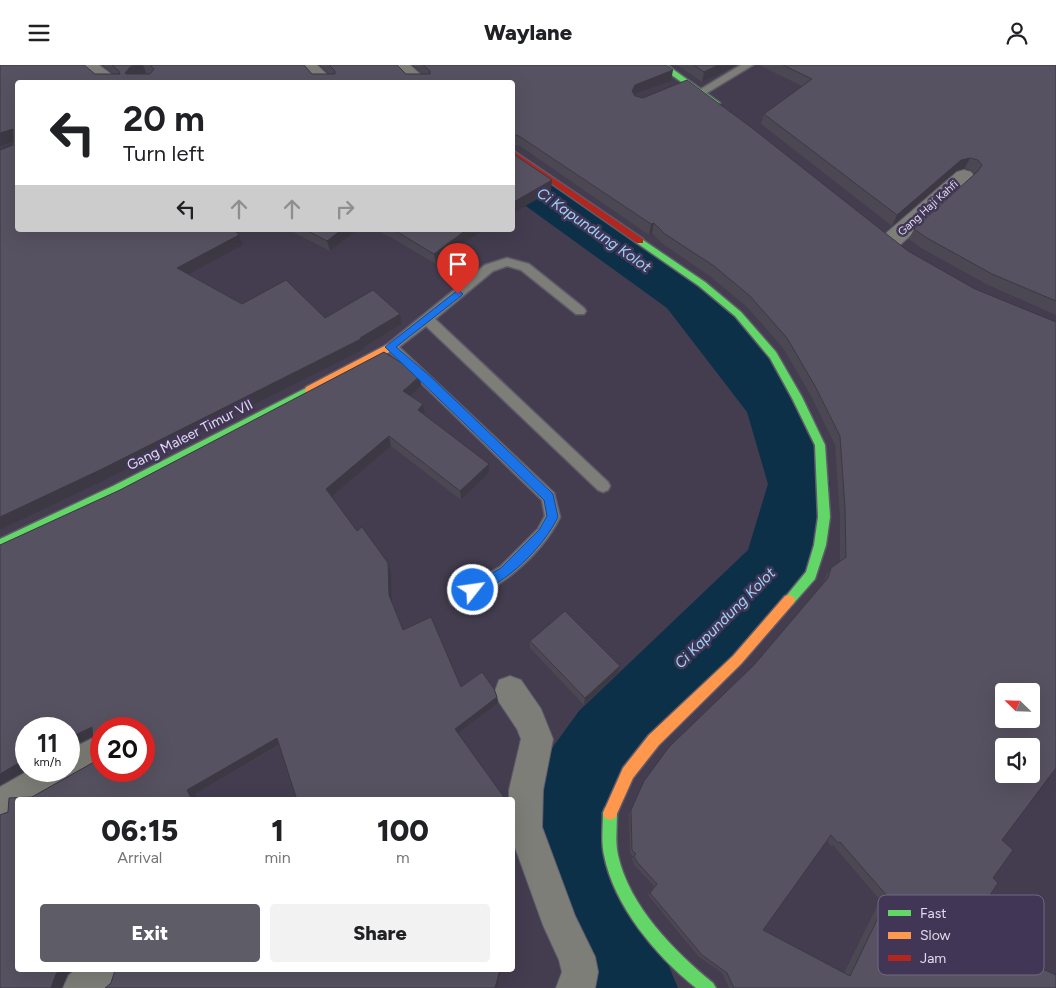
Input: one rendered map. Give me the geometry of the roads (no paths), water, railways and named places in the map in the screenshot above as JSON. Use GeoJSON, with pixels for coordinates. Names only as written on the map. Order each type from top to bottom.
{"type":"FeatureCollection","features":[{"type":"Feature","properties":{"kind":"street"},"geometry":{"type":"LineString","coordinates":[[87,65],[110,80]]}},
{"type":"Feature","properties":{"kind":"street"},"geometry":{"type":"LineString","coordinates":[[307,65],[324,80]]}},
{"type":"Feature","properties":{"kind":"street"},"geometry":{"type":"LineString","coordinates":[[400,65],[418,80]]}},
{"type":"Feature","properties":{"kind":"street"},"geometry":{"type":"LineString","coordinates":[[662,65],[725,109]]}},
{"type":"Feature","properties":{"kind":"street"},"geometry":{"type":"LineString","coordinates":[[667,90],[685,82]]}},
{"type":"Feature","properties":{"kind":"street"},"geometry":{"type":"LineString","coordinates":[[515,154],[702,284],[738,314],[773,355],[797,397],[820,445],[824,517],[820,545],[811,575],[774,615],[737,660],[654,740],[628,773],[610,813],[611,857],[633,909],[684,970],[708,988]]}},
{"type":"Feature","properties":{"kind":"street","name":"Gang Haji Kahfi"},"geometry":{"type":"LineString","coordinates":[[892,239],[964,176]]}},
{"type":"Feature","properties":{"kind":"street","name":"Gang Maleer Timur VII"},"geometry":{"type":"LineString","coordinates":[[0,544],[117,489],[344,373],[390,347]]}},
{"type":"Feature","properties":{"kind":"street"},"geometry":{"type":"LineString","coordinates":[[510,691],[530,720],[537,739],[526,790],[525,827],[562,925],[577,957],[580,972],[575,988]]}},
{"type":"Feature","properties":{"kind":"street"},"geometry":{"type":"LineString","coordinates":[[0,805],[41,782]]}},
{"type":"Feature","properties":{"kind":"street"},"geometry":{"type":"LineString","coordinates":[[82,988],[103,972]]}},
{"type":"Feature","properties":{"kind":"lane"},"geometry":{"type":"LineString","coordinates":[[701,91],[748,65]]}},
{"type":"Feature","properties":{"kind":"lane"},"geometry":{"type":"LineString","coordinates":[[457,599],[505,572],[543,534],[553,517],[549,497],[427,379],[390,347],[489,268],[507,262],[525,267],[580,311]]}},
{"type":"Feature","properties":{"kind":"lane"},"geometry":{"type":"LineString","coordinates":[[427,319],[603,485]]}},
{"type":"Feature","properties":{"kind":"waterway","name":"Ci Kapundung Kolot"},"geometry":{"type":"LineString","coordinates":[[515,175],[686,295],[774,404],[799,484],[777,566],[606,738],[570,790],[571,844],[603,941],[634,988]]}}]}
